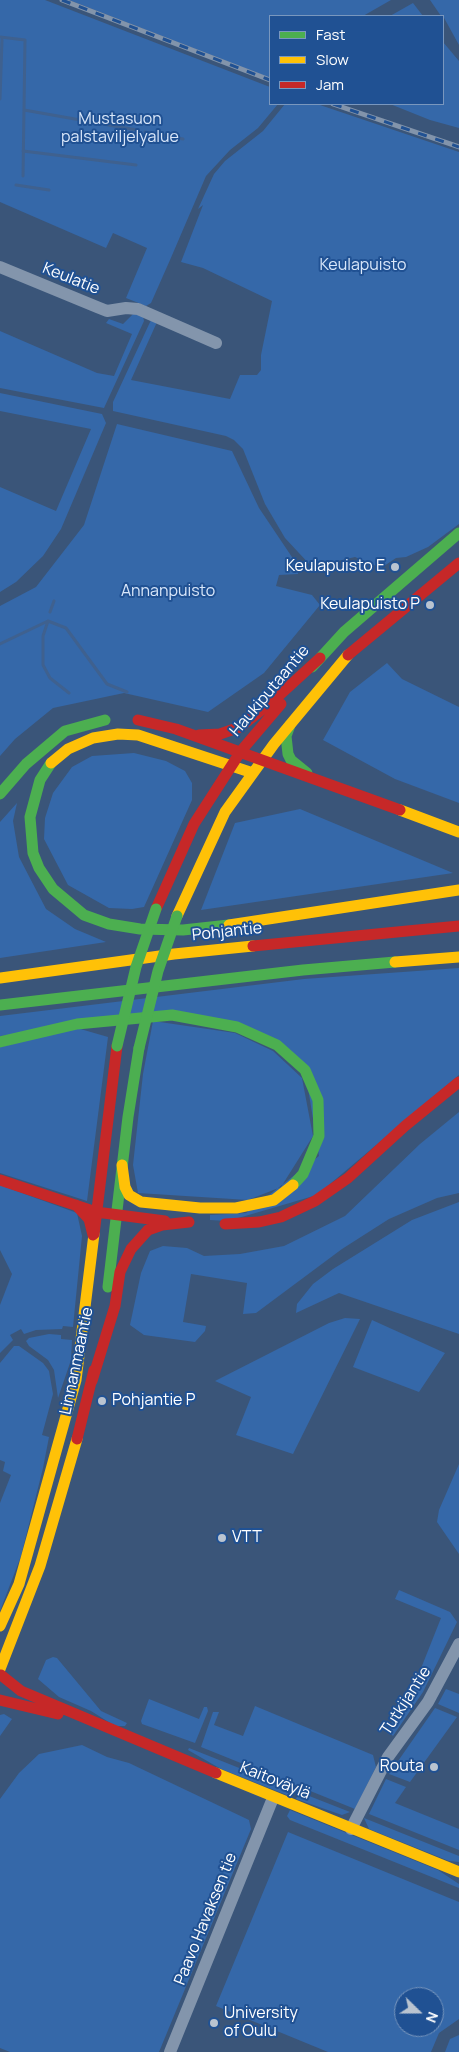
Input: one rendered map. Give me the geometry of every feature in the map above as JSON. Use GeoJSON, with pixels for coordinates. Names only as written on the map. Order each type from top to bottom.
{"type":"FeatureCollection","features":[{"type":"Feature","properties":{"kind":"main road","name":"Haukiputaantie"},"geometry":{"type":"LineString","coordinates":[[117,1046],[136,967],[156,909],[194,824],[231,765],[344,632],[459,533]]}},
{"type":"Feature","properties":{"kind":"main road"},"geometry":{"type":"LineString","coordinates":[[459,563],[348,655],[252,773],[138,735],[118,734],[93,738],[68,749],[51,763],[40,780],[33,800],[30,817],[31,837],[39,868],[58,894],[84,914],[109,924],[140,929],[182,930],[212,928],[459,890]]}},
{"type":"Feature","properties":{"kind":"main road"},"geometry":{"type":"LineString","coordinates":[[196,736],[220,734],[240,727],[272,702],[320,658]]}},
{"type":"Feature","properties":{"kind":"main road"},"geometry":{"type":"LineString","coordinates":[[0,794],[26,764],[65,731],[91,722],[122,718],[147,721],[241,751],[459,832]]}},
{"type":"Feature","properties":{"kind":"main road"},"geometry":{"type":"LineString","coordinates":[[290,725],[286,736],[290,760],[312,778]]}},
{"type":"Feature","properties":{"kind":"main road","name":"Linnanmaantie"},"geometry":{"type":"LineString","coordinates":[[0,1674],[40,1566],[92,1381],[103,1327],[122,1165],[139,1048],[158,971],[177,916],[225,812],[252,773]]}},
{"type":"Feature","properties":{"kind":"main road","name":"Pohjantie"},"geometry":{"type":"LineString","coordinates":[[0,978],[174,954],[459,926]]}},
{"type":"Feature","properties":{"kind":"main road"},"geometry":{"type":"LineString","coordinates":[[0,1005],[254,975],[459,957]]}},
{"type":"Feature","properties":{"kind":"main road"},"geometry":{"type":"LineString","coordinates":[[0,1042],[77,1024],[172,1015],[237,1027],[277,1045],[305,1070],[318,1100],[319,1136],[304,1174],[274,1200],[236,1208],[200,1208],[141,1202],[129,1195],[125,1187],[122,1165]]}},
{"type":"Feature","properties":{"kind":"main road","name":"Linnanmaantie"},"geometry":{"type":"LineString","coordinates":[[0,1626],[19,1584],[76,1380],[81,1352],[93,1235],[102,1178],[117,1046]]}},
{"type":"Feature","properties":{"kind":"main road"},"geometry":{"type":"LineString","coordinates":[[214,1224],[246,1224],[270,1220],[289,1214],[315,1201],[348,1178],[405,1126],[459,1082]]}},
{"type":"Feature","properties":{"kind":"main road"},"geometry":{"type":"LineString","coordinates":[[0,1180],[96,1212],[193,1223],[162,1225],[148,1230],[136,1242],[128,1254],[120,1272],[115,1306],[92,1381]]}},
{"type":"Feature","properties":{"kind":"main road"},"geometry":{"type":"LineString","coordinates":[[76,1205],[89,1219],[93,1235]]}},
{"type":"Feature","properties":{"kind":"main road","name":"Kaitoväylä"},"geometry":{"type":"LineString","coordinates":[[0,1674],[14,1687],[80,1716],[273,1798],[459,1872]]}},
{"type":"Feature","properties":{"kind":"main road","name":"Kaitoväylä"},"geometry":{"type":"LineString","coordinates":[[0,1700],[47,1712],[80,1716]]}},
{"type":"Feature","properties":{"kind":"street","name":"Keulatie"},"geometry":{"type":"LineString","coordinates":[[0,267],[97,307],[107,310],[138,309],[216,343]]}},
{"type":"Feature","properties":{"kind":"street","name":"Tutkijantie"},"geometry":{"type":"LineString","coordinates":[[351,1829],[384,1764],[428,1702],[459,1644]]}},
{"type":"Feature","properties":{"kind":"street","name":"Paavo Havaksen tie"},"geometry":{"type":"LineString","coordinates":[[170,2052],[273,1798]]}},
{"type":"Feature","properties":{"kind":"green space","name":"Mustasuon palstaviljelyalue"},"geometry":{"type":"Polygon","coordinates":[[[0,0],[45,0],[269,87],[269,105],[277,105],[258,128],[230,150],[206,176],[151,303],[146,306],[126,298],[147,248],[113,233],[106,248],[0,202],[0,0]]]}},
{"type":"Feature","properties":{"kind":"green space"},"geometry":{"type":"Polygon","coordinates":[[[69,0],[391,0],[365,15],[269,15],[269,78],[69,0]]]}},
{"type":"Feature","properties":{"kind":"green space"},"geometry":{"type":"Polygon","coordinates":[[[430,0],[459,0],[459,45],[444,15],[440,15],[430,0]]]}},
{"type":"Feature","properties":{"kind":"green space"},"geometry":{"type":"Polygon","coordinates":[[[413,3],[422,15],[392,15],[413,3]]]}},
{"type":"Feature","properties":{"kind":"green space"},"geometry":{"type":"Polygon","coordinates":[[[444,43],[459,61],[459,128],[430,120],[392,105],[444,105],[444,43]]]}},
{"type":"Feature","properties":{"kind":"green space","name":"Keulapuisto"},"geometry":{"type":"Polygon","coordinates":[[[284,105],[320,105],[459,152],[459,524],[428,547],[406,557],[396,558],[381,568],[355,557],[312,567],[285,538],[265,504],[243,449],[234,440],[226,436],[113,411],[113,402],[151,320],[157,322],[131,380],[230,399],[240,375],[257,375],[261,370],[261,355],[272,301],[203,268],[181,262],[203,205],[198,209],[214,174],[225,161],[263,131],[284,105]]]}},
{"type":"Feature","properties":{"kind":"green space"},"geometry":{"type":"Polygon","coordinates":[[[133,314],[143,316],[144,321],[104,408],[0,388],[0,331],[97,373],[114,376],[132,334],[106,323],[109,319],[123,324],[133,314]]]}},
{"type":"Feature","properties":{"kind":"green space"},"geometry":{"type":"Polygon","coordinates":[[[0,393],[102,414],[106,423],[61,529],[43,556],[16,582],[0,592],[0,487],[56,511],[91,429],[0,411],[0,393]]]}},
{"type":"Feature","properties":{"kind":"green space","name":"Annanpuisto"},"geometry":{"type":"Polygon","coordinates":[[[117,424],[232,451],[259,508],[298,566],[298,574],[279,575],[276,586],[312,595],[320,605],[264,673],[208,712],[124,693],[53,708],[15,739],[0,756],[0,606],[36,587],[84,525],[117,424]]]}},
{"type":"Feature","properties":{"kind":"green space"},"geometry":{"type":"Polygon","coordinates":[[[387,663],[402,679],[459,707],[459,803],[395,779],[323,740],[350,692],[387,663]]]}},
{"type":"Feature","properties":{"kind":"green space"},"geometry":{"type":"Polygon","coordinates":[[[134,753],[166,761],[185,771],[192,783],[192,800],[144,907],[132,909],[109,908],[68,885],[44,839],[45,818],[53,793],[72,767],[92,756],[134,753]]]}},
{"type":"Feature","properties":{"kind":"green space"},"geometry":{"type":"Polygon","coordinates":[[[17,803],[13,821],[19,857],[46,909],[75,929],[106,942],[0,958],[0,822],[17,803]]]}},
{"type":"Feature","properties":{"kind":"green space"},"geometry":{"type":"Polygon","coordinates":[[[300,809],[453,873],[201,910],[235,823],[300,809]]]}},
{"type":"Feature","properties":{"kind":"green space"},"geometry":{"type":"Polygon","coordinates":[[[459,968],[459,1075],[317,1195],[228,1221],[210,1220],[210,1215],[246,1213],[319,1156],[304,1063],[203,1016],[0,1036],[0,1016],[304,979],[459,968]]]}},
{"type":"Feature","properties":{"kind":"green space"},"geometry":{"type":"Polygon","coordinates":[[[153,1021],[235,1033],[273,1051],[302,1078],[313,1136],[281,1187],[248,1200],[138,1193],[133,1165],[143,1074],[153,1021]]]}},
{"type":"Feature","properties":{"kind":"green space"},"geometry":{"type":"Polygon","coordinates":[[[77,1028],[108,1037],[87,1201],[0,1173],[0,1047],[77,1028]]]}},
{"type":"Feature","properties":{"kind":"green space"},"geometry":{"type":"Polygon","coordinates":[[[459,1112],[459,1193],[437,1198],[389,1219],[342,1249],[256,1313],[243,1314],[247,1283],[191,1274],[183,1322],[206,1326],[205,1331],[195,1342],[144,1335],[130,1325],[141,1273],[150,1251],[163,1246],[187,1248],[204,1256],[240,1254],[284,1246],[345,1216],[420,1144],[459,1112]]]}},
{"type":"Feature","properties":{"kind":"green space"},"geometry":{"type":"Polygon","coordinates":[[[0,1185],[77,1213],[82,1236],[73,1327],[63,1326],[62,1329],[36,1330],[24,1334],[21,1329],[10,1335],[13,1340],[0,1353],[0,1305],[12,1274],[0,1250],[0,1185]]]}},
{"type":"Feature","properties":{"kind":"green space"},"geometry":{"type":"Polygon","coordinates":[[[459,1202],[459,1334],[339,1293],[296,1313],[297,1304],[313,1284],[333,1269],[412,1220],[459,1202]]]}},
{"type":"Feature","properties":{"kind":"green space"},"geometry":{"type":"Polygon","coordinates":[[[345,1318],[360,1319],[293,1454],[236,1435],[251,1397],[215,1381],[329,1323],[345,1318]]]}},
{"type":"Feature","properties":{"kind":"green space"},"geometry":{"type":"Polygon","coordinates":[[[372,1320],[445,1353],[419,1392],[353,1367],[372,1320]]]}},
{"type":"Feature","properties":{"kind":"green space"},"geometry":{"type":"Polygon","coordinates":[[[49,1334],[61,1335],[61,1339],[72,1340],[71,1360],[58,1398],[54,1370],[48,1360],[29,1346],[26,1341],[29,1338],[49,1334]]]}},
{"type":"Feature","properties":{"kind":"green space"},"geometry":{"type":"Polygon","coordinates":[[[14,1346],[19,1346],[43,1363],[49,1371],[53,1394],[42,1435],[49,1437],[43,1468],[21,1556],[0,1611],[0,1503],[11,1475],[3,1471],[5,1462],[0,1460],[0,1363],[14,1346]]]}},
{"type":"Feature","properties":{"kind":"green space"},"geometry":{"type":"Polygon","coordinates":[[[459,1464],[459,1554],[437,1522],[439,1510],[459,1464]]]}},
{"type":"Feature","properties":{"kind":"green space"},"geometry":{"type":"Polygon","coordinates":[[[399,1590],[450,1612],[457,1622],[423,1692],[393,1736],[387,1730],[414,1686],[441,1618],[395,1599],[399,1590]]]}},
{"type":"Feature","properties":{"kind":"green space"},"geometry":{"type":"Polygon","coordinates":[[[53,1657],[57,1658],[101,1711],[127,1723],[125,1726],[115,1726],[91,1711],[59,1697],[38,1679],[46,1660],[53,1657]]]}},
{"type":"Feature","properties":{"kind":"green space"},"geometry":{"type":"Polygon","coordinates":[[[446,1689],[459,1694],[459,1713],[438,1704],[446,1689]]]}},
{"type":"Feature","properties":{"kind":"green space"},"geometry":{"type":"Polygon","coordinates":[[[149,1699],[199,1719],[204,1707],[207,1707],[208,1711],[195,1743],[142,1724],[141,1721],[149,1699]]]}},
{"type":"Feature","properties":{"kind":"green space"},"geometry":{"type":"Polygon","coordinates":[[[255,1706],[373,1755],[376,1767],[355,1809],[201,1747],[213,1712],[219,1712],[214,1725],[243,1736],[255,1706]]]}},
{"type":"Feature","properties":{"kind":"green space"},"geometry":{"type":"Polygon","coordinates":[[[435,1708],[457,1717],[410,1782],[389,1774],[435,1708]]]}},
{"type":"Feature","properties":{"kind":"green space"},"geometry":{"type":"Polygon","coordinates":[[[4,1714],[12,1719],[0,1736],[0,1715],[4,1714]]]}},
{"type":"Feature","properties":{"kind":"green space"},"geometry":{"type":"Polygon","coordinates":[[[82,1745],[107,1757],[129,1763],[249,1820],[251,1829],[159,2052],[10,2052],[0,2048],[0,1799],[19,1773],[39,1754],[82,1745]]]}},
{"type":"Feature","properties":{"kind":"green space"},"geometry":{"type":"Polygon","coordinates":[[[189,1748],[292,1789],[289,1796],[221,1769],[188,1750],[189,1748]]]}},
{"type":"Feature","properties":{"kind":"green space"},"geometry":{"type":"Polygon","coordinates":[[[386,1779],[406,1787],[395,1803],[459,1829],[459,1850],[369,1814],[386,1779]]]}},
{"type":"Feature","properties":{"kind":"green space"},"geometry":{"type":"Polygon","coordinates":[[[299,1792],[350,1812],[342,1815],[296,1799],[299,1792]]]}},
{"type":"Feature","properties":{"kind":"green space"},"geometry":{"type":"Polygon","coordinates":[[[290,1810],[438,1870],[459,1884],[459,1888],[290,1820],[287,1816],[290,1810]]]}},
{"type":"Feature","properties":{"kind":"green space"},"geometry":{"type":"Polygon","coordinates":[[[364,1818],[459,1856],[459,1862],[449,1861],[369,1829],[364,1818]]]}},
{"type":"Feature","properties":{"kind":"green space"},"geometry":{"type":"Polygon","coordinates":[[[288,1832],[459,1902],[459,2019],[444,2030],[444,1987],[394,1987],[394,2037],[437,2037],[431,2052],[328,2052],[216,2006],[288,1832]]]}},
{"type":"Feature","properties":{"kind":"green space"},"geometry":{"type":"Polygon","coordinates":[[[459,2035],[459,2052],[445,2052],[450,2039],[459,2035]]]}},
{"type":"Feature","properties":{"kind":"waterway"},"geometry":{"type":"LineString","coordinates":[[0,37],[25,40],[23,176]]}},
{"type":"Feature","properties":{"kind":"waterway"},"geometry":{"type":"LineString","coordinates":[[0,99],[2,40]]}},
{"type":"Feature","properties":{"kind":"waterway"},"geometry":{"type":"LineString","coordinates":[[24,110],[137,130]]}},
{"type":"Feature","properties":{"kind":"waterway"},"geometry":{"type":"LineString","coordinates":[[145,132],[183,139]]}},
{"type":"Feature","properties":{"kind":"waterway"},"geometry":{"type":"LineString","coordinates":[[23,151],[136,165]]}},
{"type":"Feature","properties":{"kind":"waterway"},"geometry":{"type":"LineString","coordinates":[[16,185],[49,190]]}},
{"type":"Feature","properties":{"kind":"waterway"},"geometry":{"type":"LineString","coordinates":[[50,612],[54,601]]}},
{"type":"Feature","properties":{"kind":"waterway"},"geometry":{"type":"LineString","coordinates":[[48,621],[43,636],[43,665],[50,678],[69,693]]}},
{"type":"Feature","properties":{"kind":"waterway"},"geometry":{"type":"LineString","coordinates":[[0,644],[48,621],[66,628],[107,684],[127,692]]}},
{"type":"Feature","properties":{"kind":"railway"},"geometry":{"type":"LineString","coordinates":[[62,0],[269,80]]}},
{"type":"Feature","properties":{"kind":"railway"},"geometry":{"type":"LineString","coordinates":[[336,105],[459,147]]}},
{"type":"Feature","properties":{"kind":"traffic: fast"},"geometry":{"type":"LineString","coordinates":[[312,667],[344,632],[459,533]]}},
{"type":"Feature","properties":{"kind":"traffic: fast"},"geometry":{"type":"LineString","coordinates":[[0,794],[26,764],[65,731],[105,720]]}},
{"type":"Feature","properties":{"kind":"traffic: fast"},"geometry":{"type":"LineString","coordinates":[[290,725],[286,736],[288,754],[291,760],[307,773]]}},
{"type":"Feature","properties":{"kind":"traffic: fast"},"geometry":{"type":"LineString","coordinates":[[51,763],[40,780],[30,817],[33,853],[39,868],[53,889],[84,915],[109,924],[140,929],[183,930],[229,925]]}},
{"type":"Feature","properties":{"kind":"traffic: fast"},"geometry":{"type":"LineString","coordinates":[[117,1046],[136,967],[156,909]]}},
{"type":"Feature","properties":{"kind":"traffic: fast"},"geometry":{"type":"LineString","coordinates":[[139,1048],[158,971],[177,916]]}},
{"type":"Feature","properties":{"kind":"traffic: fast"},"geometry":{"type":"LineString","coordinates":[[0,1005],[303,970],[395,962]]}},
{"type":"Feature","properties":{"kind":"traffic: fast"},"geometry":{"type":"LineString","coordinates":[[0,1042],[77,1024],[172,1015],[237,1027],[277,1045],[305,1070],[318,1100],[319,1136],[303,1174],[293,1185]]}},
{"type":"Feature","properties":{"kind":"traffic: fast"},"geometry":{"type":"LineString","coordinates":[[108,1287],[128,1117],[139,1048]]}},
{"type":"Feature","properties":{"kind":"traffic: slow"},"geometry":{"type":"LineString","coordinates":[[177,916],[225,812],[274,744],[348,655]]}},
{"type":"Feature","properties":{"kind":"traffic: slow"},"geometry":{"type":"LineString","coordinates":[[51,763],[68,749],[93,738],[118,734],[138,735],[253,773]]}},
{"type":"Feature","properties":{"kind":"traffic: slow"},"geometry":{"type":"LineString","coordinates":[[400,810],[459,832]]}},
{"type":"Feature","properties":{"kind":"traffic: slow"},"geometry":{"type":"LineString","coordinates":[[229,925],[459,890]]}},
{"type":"Feature","properties":{"kind":"traffic: slow"},"geometry":{"type":"LineString","coordinates":[[0,978],[174,954],[253,946]]}},
{"type":"Feature","properties":{"kind":"traffic: slow"},"geometry":{"type":"LineString","coordinates":[[395,962],[459,957]]}},
{"type":"Feature","properties":{"kind":"traffic: slow"},"geometry":{"type":"LineString","coordinates":[[122,1165],[125,1187],[129,1195],[141,1202],[200,1208],[236,1208],[274,1200],[293,1185]]}},
{"type":"Feature","properties":{"kind":"traffic: slow"},"geometry":{"type":"LineString","coordinates":[[0,1626],[19,1584],[76,1380],[94,1234]]}},
{"type":"Feature","properties":{"kind":"traffic: slow"},"geometry":{"type":"LineString","coordinates":[[0,1669],[40,1566],[77,1439]]}},
{"type":"Feature","properties":{"kind":"traffic: slow"},"geometry":{"type":"LineString","coordinates":[[216,1773],[459,1872]]}},
{"type":"Feature","properties":{"kind":"traffic: jam"},"geometry":{"type":"LineString","coordinates":[[348,655],[459,563]]}},
{"type":"Feature","properties":{"kind":"traffic: jam"},"geometry":{"type":"LineString","coordinates":[[199,735],[220,734],[240,727],[272,702],[320,658]]}},
{"type":"Feature","properties":{"kind":"traffic: jam"},"geometry":{"type":"LineString","coordinates":[[156,909],[194,824],[241,751],[281,704]]}},
{"type":"Feature","properties":{"kind":"traffic: jam"},"geometry":{"type":"LineString","coordinates":[[138,720],[176,729],[400,810]]}},
{"type":"Feature","properties":{"kind":"traffic: jam"},"geometry":{"type":"LineString","coordinates":[[253,946],[459,926]]}},
{"type":"Feature","properties":{"kind":"traffic: jam"},"geometry":{"type":"LineString","coordinates":[[94,1234],[117,1046]]}},
{"type":"Feature","properties":{"kind":"traffic: jam"},"geometry":{"type":"LineString","coordinates":[[225,1224],[259,1222],[281,1217],[315,1201],[348,1178],[405,1126],[459,1082]]}},
{"type":"Feature","properties":{"kind":"traffic: jam"},"geometry":{"type":"LineString","coordinates":[[0,1180],[96,1212],[165,1221]]}},
{"type":"Feature","properties":{"kind":"traffic: jam"},"geometry":{"type":"LineString","coordinates":[[76,1205],[89,1219],[93,1235]]}},
{"type":"Feature","properties":{"kind":"traffic: jam"},"geometry":{"type":"LineString","coordinates":[[92,1381],[115,1306],[120,1272],[131,1249],[148,1230],[162,1225],[189,1222]]}},
{"type":"Feature","properties":{"kind":"traffic: jam"},"geometry":{"type":"LineString","coordinates":[[77,1439],[94,1370]]}},
{"type":"Feature","properties":{"kind":"traffic: jam"},"geometry":{"type":"LineString","coordinates":[[1,1675],[21,1691],[216,1773]]}},
{"type":"Feature","properties":{"kind":"traffic: jam"},"geometry":{"type":"LineString","coordinates":[[0,1700],[58,1714]]}},
{"type":"Feature","properties":{"kind":"place","name":"Keulapuisto E"},"geometry":{"type":"Point","coordinates":[395,567]}},
{"type":"Feature","properties":{"kind":"place","name":"Keulapuisto P"},"geometry":{"type":"Point","coordinates":[430,605]}},
{"type":"Feature","properties":{"kind":"place","name":"Pohjantie P"},"geometry":{"type":"Point","coordinates":[102,1401]}},
{"type":"Feature","properties":{"kind":"place","name":"VTT"},"geometry":{"type":"Point","coordinates":[222,1538]}},
{"type":"Feature","properties":{"kind":"place","name":"Routa"},"geometry":{"type":"Point","coordinates":[434,1767]}},
{"type":"Feature","properties":{"kind":"place","name":"University of Oulu"},"geometry":{"type":"Point","coordinates":[214,2023]}}]}
